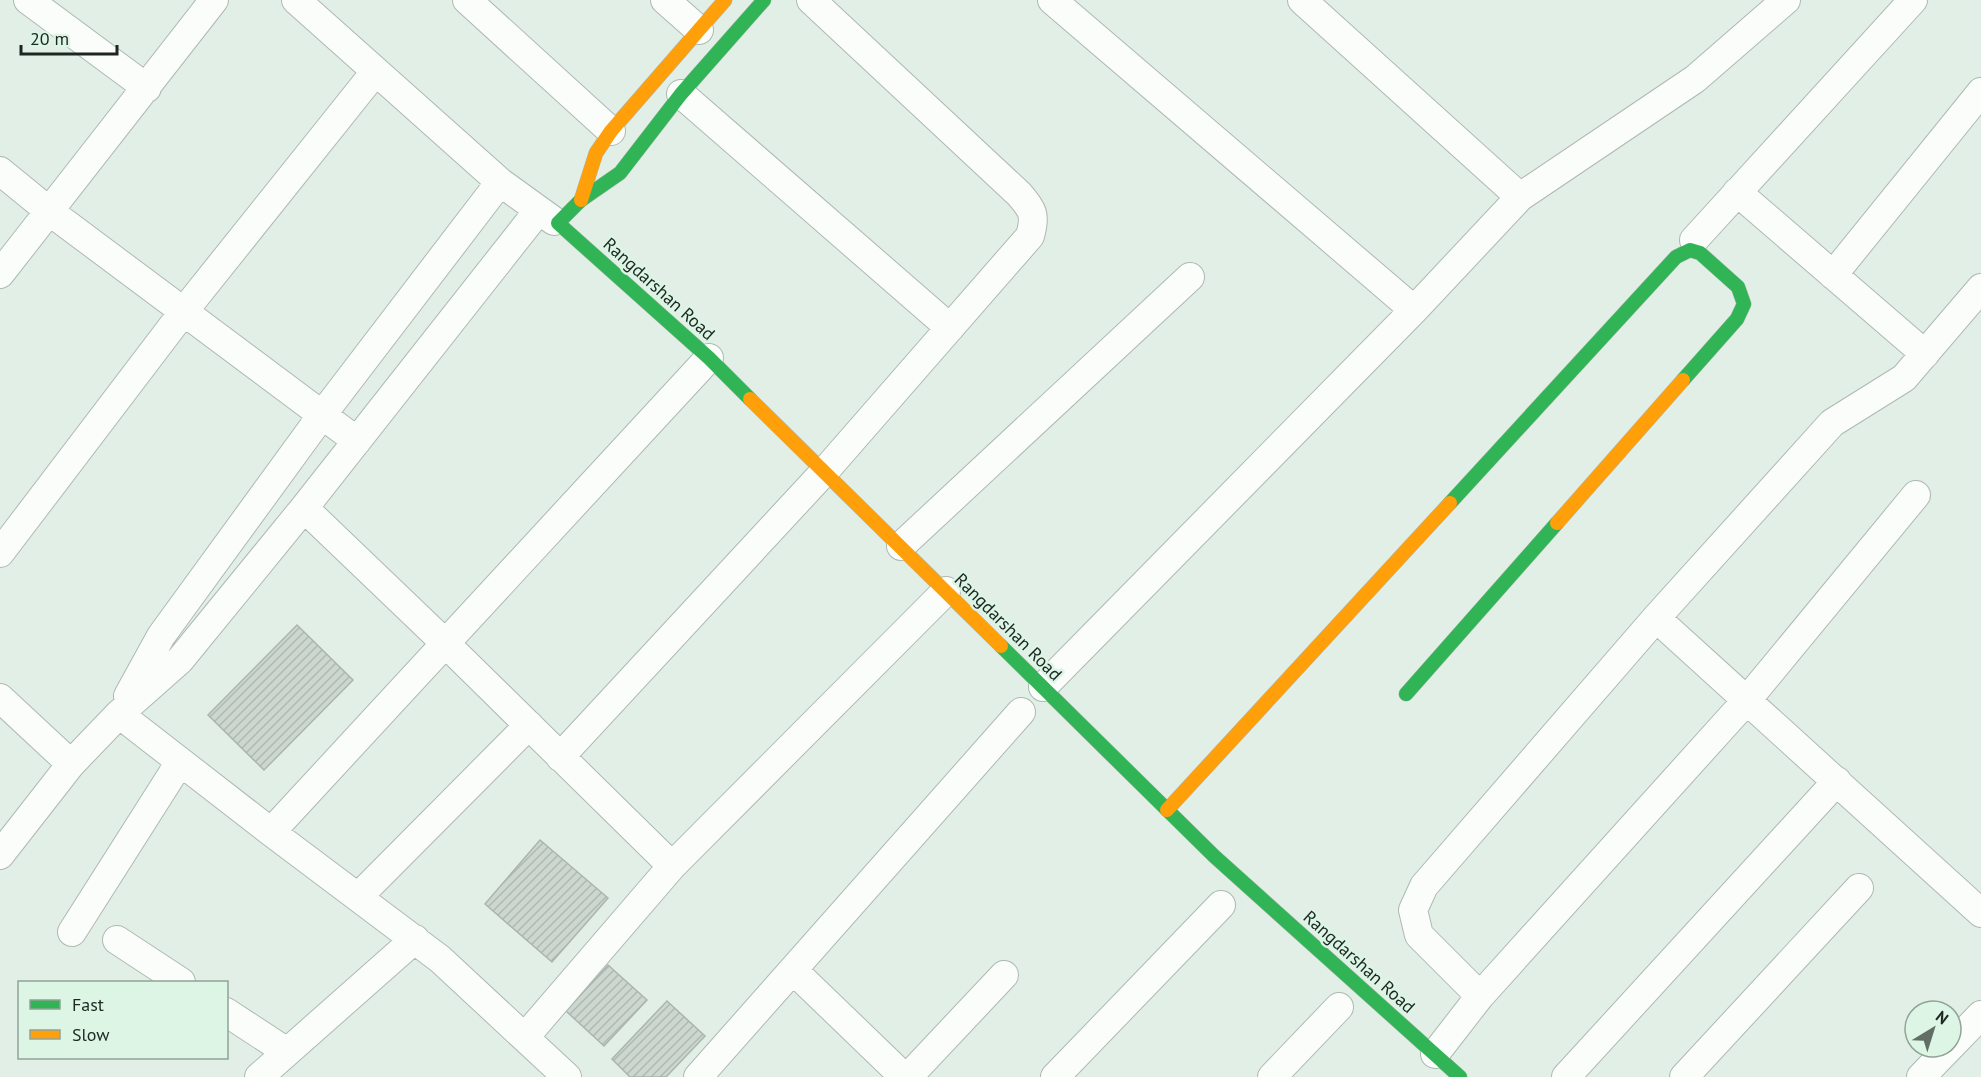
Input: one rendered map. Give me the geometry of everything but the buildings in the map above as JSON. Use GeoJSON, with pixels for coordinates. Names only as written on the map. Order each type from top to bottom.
{"type":"FeatureCollection","features":[{"type":"Feature","properties":{"kind":"street"},"geometry":{"type":"LineString","coordinates":[[28,0],[147,88]]}},
{"type":"Feature","properties":{"kind":"street"},"geometry":{"type":"LineString","coordinates":[[0,274],[214,0]]}},
{"type":"Feature","properties":{"kind":"street"},"geometry":{"type":"LineString","coordinates":[[296,0],[500,182],[548,217]]}},
{"type":"Feature","properties":{"kind":"street"},"geometry":{"type":"LineString","coordinates":[[467,0],[611,131]]}},
{"type":"Feature","properties":{"kind":"street"},"geometry":{"type":"LineString","coordinates":[[665,0],[699,30]]}},
{"type":"Feature","properties":{"kind":"street"},"geometry":{"type":"LineString","coordinates":[[581,200],[596,153],[611,131],[725,0]]}},
{"type":"Feature","properties":{"kind":"street"},"geometry":{"type":"LineString","coordinates":[[0,855],[71,764],[119,714],[180,660],[357,441],[548,217],[581,200],[620,173],[681,94],[764,0]]}},
{"type":"Feature","properties":{"kind":"street"},"geometry":{"type":"LineString","coordinates":[[560,757],[825,471],[1030,236],[1034,222],[1031,208],[1019,194],[811,0]]}},
{"type":"Feature","properties":{"kind":"street"},"geometry":{"type":"LineString","coordinates":[[1052,0],[1414,310]]}},
{"type":"Feature","properties":{"kind":"street"},"geometry":{"type":"LineString","coordinates":[[1302,0],[1520,197]]}},
{"type":"Feature","properties":{"kind":"street"},"geometry":{"type":"LineString","coordinates":[[1043,687],[1414,310],[1520,197],[1695,79],[1786,0]]}},
{"type":"Feature","properties":{"kind":"street"},"geometry":{"type":"LineString","coordinates":[[1694,240],[1912,0]]}},
{"type":"Feature","properties":{"kind":"street"},"geometry":{"type":"LineString","coordinates":[[0,553],[184,311],[375,72]]}},
{"type":"Feature","properties":{"kind":"street"},"geometry":{"type":"LineString","coordinates":[[1833,275],[1981,92]]}},
{"type":"Feature","properties":{"kind":"street"},"geometry":{"type":"LineString","coordinates":[[681,94],[950,328]]}},
{"type":"Feature","properties":{"kind":"street"},"geometry":{"type":"LineString","coordinates":[[0,171],[49,211],[357,441]]}},
{"type":"Feature","properties":{"kind":"street"},"geometry":{"type":"LineString","coordinates":[[119,714],[161,636],[322,415],[500,182]]}},
{"type":"Feature","properties":{"kind":"street"},"geometry":{"type":"LineString","coordinates":[[1737,192],[1925,354]]}},
{"type":"Feature","properties":{"kind":"street","name":"Rangdarshan Road"},"geometry":{"type":"LineString","coordinates":[[548,217],[709,358],[1214,856],[1460,1077]]}},
{"type":"Feature","properties":{"kind":"street"},"geometry":{"type":"LineString","coordinates":[[1167,810],[1676,257],[1690,250],[1700,253],[1738,287],[1744,304],[1737,319],[1406,694]]}},
{"type":"Feature","properties":{"kind":"street"},"geometry":{"type":"LineString","coordinates":[[901,546],[1190,277]]}},
{"type":"Feature","properties":{"kind":"street"},"geometry":{"type":"LineString","coordinates":[[1480,996],[1419,935],[1413,910],[1420,894],[1656,618],[1832,423],[1904,378],[1981,288]]}},
{"type":"Feature","properties":{"kind":"street"},"geometry":{"type":"LineString","coordinates":[[271,832],[709,358]]}},
{"type":"Feature","properties":{"kind":"street"},"geometry":{"type":"LineString","coordinates":[[1435,1054],[1480,996],[1747,700],[1916,495]]}},
{"type":"Feature","properties":{"kind":"street"},"geometry":{"type":"LineString","coordinates":[[304,508],[672,866]]}},
{"type":"Feature","properties":{"kind":"street"},"geometry":{"type":"LineString","coordinates":[[525,1037],[672,866],[946,591]]}},
{"type":"Feature","properties":{"kind":"street"},"geometry":{"type":"LineString","coordinates":[[1656,618],[1981,913]]}},
{"type":"Feature","properties":{"kind":"street"},"geometry":{"type":"LineString","coordinates":[[0,699],[71,764]]}},
{"type":"Feature","properties":{"kind":"street"},"geometry":{"type":"LineString","coordinates":[[698,1077],[1021,712]]}},
{"type":"Feature","properties":{"kind":"street"},"geometry":{"type":"LineString","coordinates":[[119,714],[271,832],[440,958],[525,1037],[554,1073]]}},
{"type":"Feature","properties":{"kind":"street"},"geometry":{"type":"LineString","coordinates":[[358,897],[529,725]]}},
{"type":"Feature","properties":{"kind":"street"},"geometry":{"type":"LineString","coordinates":[[72,932],[180,762]]}},
{"type":"Feature","properties":{"kind":"street"},"geometry":{"type":"LineString","coordinates":[[1566,1077],[1837,781]]}},
{"type":"Feature","properties":{"kind":"street"},"geometry":{"type":"LineString","coordinates":[[1684,1077],[1859,888]]}},
{"type":"Feature","properties":{"kind":"street"},"geometry":{"type":"LineString","coordinates":[[1055,1077],[1221,905]]}},
{"type":"Feature","properties":{"kind":"street"},"geometry":{"type":"LineString","coordinates":[[259,1077],[415,939]]}},
{"type":"Feature","properties":{"kind":"street"},"geometry":{"type":"LineString","coordinates":[[117,940],[179,981]]}},
{"type":"Feature","properties":{"kind":"street"},"geometry":{"type":"LineString","coordinates":[[793,970],[906,1077],[1004,975]]}},
{"type":"Feature","properties":{"kind":"street"},"geometry":{"type":"LineString","coordinates":[[1272,1077],[1339,1007]]}},
{"type":"Feature","properties":{"kind":"street"},"geometry":{"type":"LineString","coordinates":[[228,1013],[287,1052]]}},
{"type":"Feature","properties":{"kind":"street"},"geometry":{"type":"LineString","coordinates":[[1963,1033],[1981,1015]]}},
{"type":"Feature","properties":{"kind":"street"},"geometry":{"type":"LineString","coordinates":[[1925,1076],[1939,1059]]}},
{"type":"Feature","properties":{"kind":"traffic: fast"},"geometry":{"type":"LineString","coordinates":[[750,399],[709,358],[558,223],[581,200],[620,173],[681,94],[764,0]]}},
{"type":"Feature","properties":{"kind":"traffic: fast"},"geometry":{"type":"LineString","coordinates":[[1450,503],[1676,257],[1690,250],[1700,253],[1738,287],[1744,304],[1737,319],[1683,380]]}},
{"type":"Feature","properties":{"kind":"traffic: fast"},"geometry":{"type":"LineString","coordinates":[[1406,694],[1557,523]]}},
{"type":"Feature","properties":{"kind":"traffic: fast"},"geometry":{"type":"LineString","coordinates":[[1001,646],[1214,856],[1460,1077]]}},
{"type":"Feature","properties":{"kind":"traffic: slow"},"geometry":{"type":"LineString","coordinates":[[581,200],[596,153],[611,131],[725,0]]}},
{"type":"Feature","properties":{"kind":"traffic: slow"},"geometry":{"type":"LineString","coordinates":[[1557,523],[1683,380]]}},
{"type":"Feature","properties":{"kind":"traffic: slow"},"geometry":{"type":"LineString","coordinates":[[750,399],[1001,646]]}},
{"type":"Feature","properties":{"kind":"traffic: slow"},"geometry":{"type":"LineString","coordinates":[[1167,810],[1450,503]]}}]}
